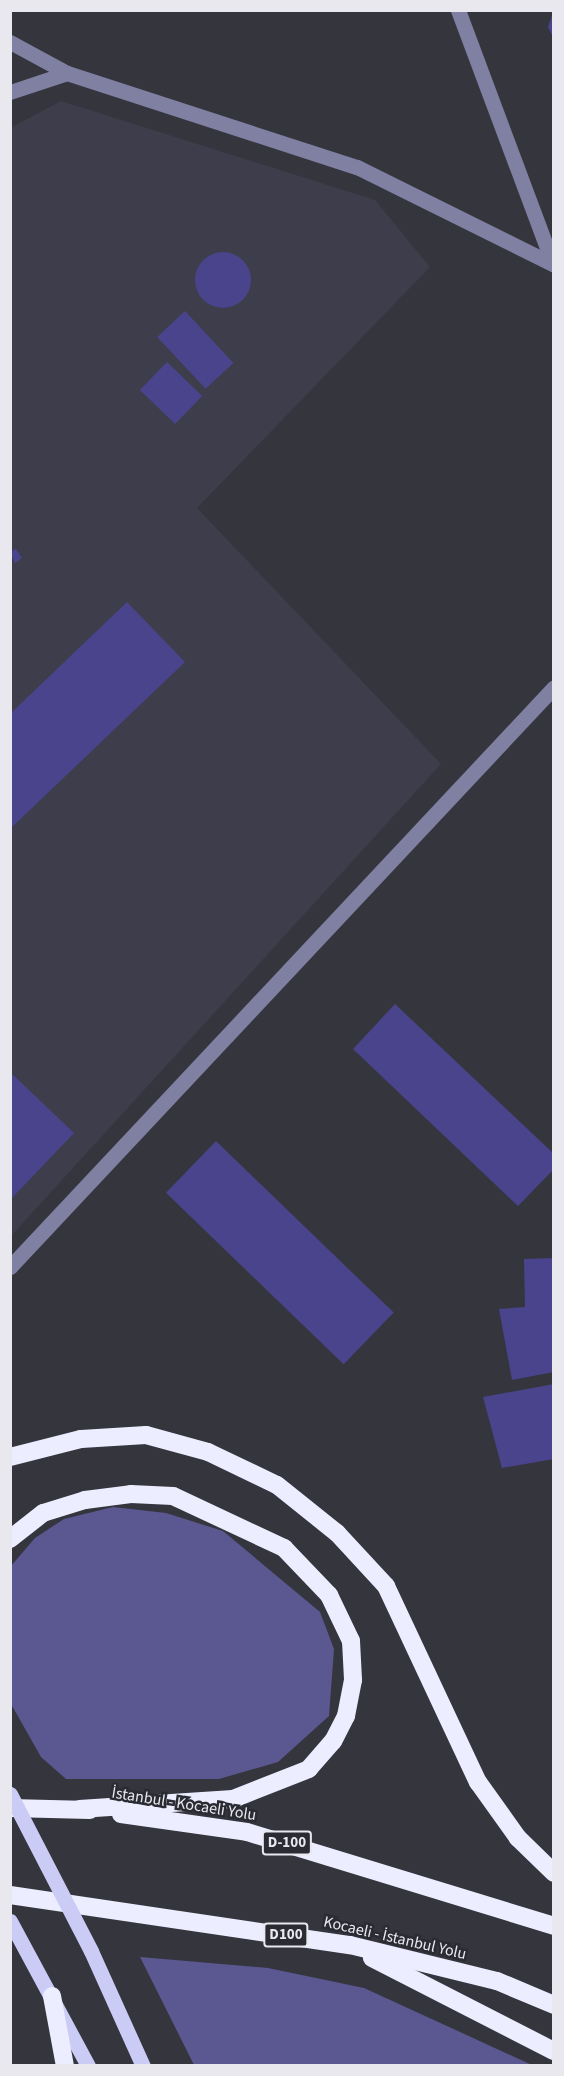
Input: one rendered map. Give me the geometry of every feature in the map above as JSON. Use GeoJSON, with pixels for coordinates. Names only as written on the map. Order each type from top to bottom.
{"type":"FeatureCollection","features":[{"type":"Feature","properties":{"kind":"highway"},"geometry":{"type":"LineString","coordinates":[[10,1458],[81,1439],[146,1435],[208,1452],[276,1485],[337,1533],[386,1586],[478,1782],[518,1838],[554,1873]]}},
{"type":"Feature","properties":{"kind":"highway"},"geometry":{"type":"LineString","coordinates":[[10,1539],[43,1513],[85,1500],[131,1494],[173,1496],[284,1548],[329,1594],[351,1641],[353,1680],[346,1716],[333,1741],[309,1768],[233,1799],[79,1809]]}},
{"type":"Feature","properties":{"kind":"highway","name":"İstanbul - Kocaeli Yolu"},"geometry":{"type":"LineString","coordinates":[[10,1808],[79,1809],[247,1832],[554,1926]]}},
{"type":"Feature","properties":{"kind":"highway","name":"Kocaeli - İstanbul Yolu"},"geometry":{"type":"LineString","coordinates":[[10,1895],[350,1945],[497,1981],[554,2005]]}},
{"type":"Feature","properties":{"kind":"highway"},"geometry":{"type":"LineString","coordinates":[[350,1945],[554,2051]]}},
{"type":"Feature","properties":{"kind":"highway"},"geometry":{"type":"LineString","coordinates":[[52,1996],[66,2066]]}},
{"type":"Feature","properties":{"kind":"main road"},"geometry":{"type":"LineString","coordinates":[[10,1794],[91,1951],[143,2066]]}},
{"type":"Feature","properties":{"kind":"main road"},"geometry":{"type":"LineString","coordinates":[[10,1921],[88,2066]]}},
{"type":"Feature","properties":{"kind":"street"},"geometry":{"type":"LineString","coordinates":[[458,10],[553,265]]}},
{"type":"Feature","properties":{"kind":"street"},"geometry":{"type":"LineString","coordinates":[[10,42],[67,73],[357,167],[553,265]]}},
{"type":"Feature","properties":{"kind":"street"},"geometry":{"type":"LineString","coordinates":[[10,92],[67,73]]}},
{"type":"Feature","properties":{"kind":"street"},"geometry":{"type":"LineString","coordinates":[[10,1267],[554,687]]}},
{"type":"Feature","properties":{"kind":"shaded area"},"geometry":{"type":"Polygon","coordinates":[[[61,101],[375,200],[430,267],[197,508],[441,764],[11,1236],[10,128],[61,101]]]}},
{"type":"Feature","properties":{"kind":"shaded area"},"geometry":{"type":"Polygon","coordinates":[[[113,1507],[166,1513],[223,1531],[320,1612],[334,1649],[329,1716],[278,1762],[219,1779],[66,1779],[41,1757],[11,1704],[11,1566],[35,1538],[64,1519],[113,1507]]]}},
{"type":"Feature","properties":{"kind":"shaded area"},"geometry":{"type":"Polygon","coordinates":[[[140,1957],[268,1968],[364,1988],[532,2065],[194,2065],[140,1957]]]}},
{"type":"Feature","properties":{"kind":"building"},"geometry":{"type":"Polygon","coordinates":[[[554,10],[554,39],[548,27],[554,10]]]}},
{"type":"Feature","properties":{"kind":"building"},"geometry":{"type":"Polygon","coordinates":[[[223,252],[234,254],[243,260],[249,269],[251,280],[249,291],[243,300],[234,306],[223,308],[212,306],[203,300],[197,291],[195,280],[197,269],[203,260],[212,254],[223,252]]]}},
{"type":"Feature","properties":{"kind":"building"},"geometry":{"type":"Polygon","coordinates":[[[185,311],[233,363],[206,389],[157,337],[185,311]]]}},
{"type":"Feature","properties":{"kind":"building"},"geometry":{"type":"Polygon","coordinates":[[[167,362],[202,396],[175,424],[140,390],[167,362]]]}},
{"type":"Feature","properties":{"kind":"building"},"geometry":{"type":"Polygon","coordinates":[[[16,549],[22,558],[15,563],[10,552],[16,549]]]}},
{"type":"Feature","properties":{"kind":"building"},"geometry":{"type":"Polygon","coordinates":[[[127,602],[185,662],[10,829],[10,714],[127,602]]]}},
{"type":"Feature","properties":{"kind":"building"},"geometry":{"type":"Polygon","coordinates":[[[395,1004],[554,1154],[554,1169],[518,1206],[353,1049],[395,1004]]]}},
{"type":"Feature","properties":{"kind":"building"},"geometry":{"type":"Polygon","coordinates":[[[10,1072],[74,1133],[10,1200],[10,1072]]]}},
{"type":"Feature","properties":{"kind":"building"},"geometry":{"type":"Polygon","coordinates":[[[216,1141],[394,1313],[344,1364],[166,1193],[216,1141]]]}},
{"type":"Feature","properties":{"kind":"building"},"geometry":{"type":"Polygon","coordinates":[[[554,1258],[554,1372],[512,1380],[499,1309],[525,1307],[524,1259],[554,1258]]]}},
{"type":"Feature","properties":{"kind":"building"},"geometry":{"type":"Polygon","coordinates":[[[554,1384],[554,1459],[502,1468],[483,1397],[554,1384]]]}}]}
